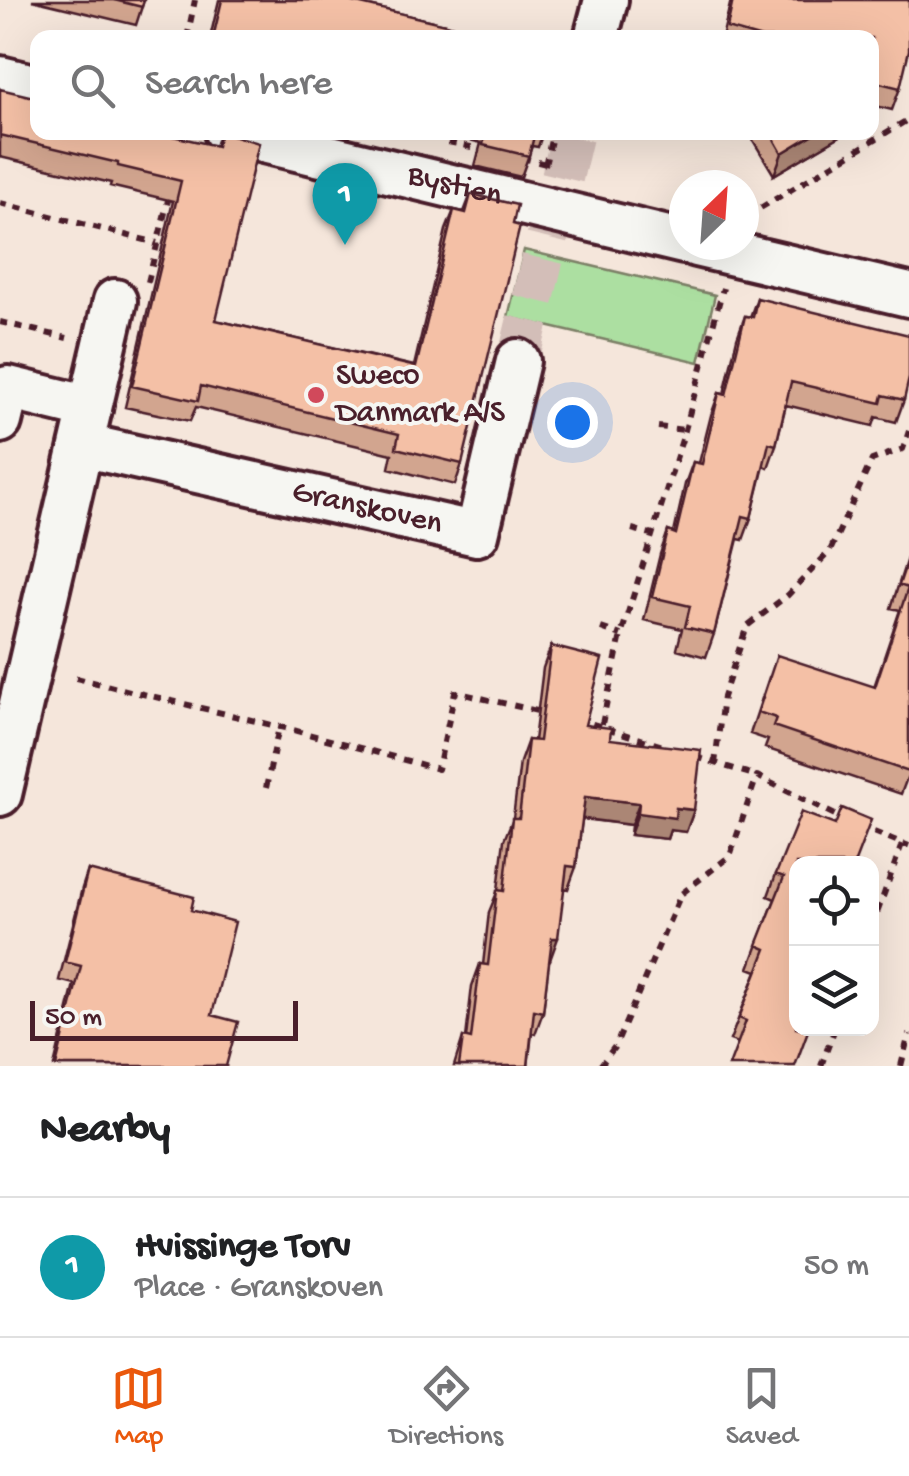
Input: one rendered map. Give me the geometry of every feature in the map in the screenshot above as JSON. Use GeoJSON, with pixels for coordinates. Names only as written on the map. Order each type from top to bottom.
{"type":"FeatureCollection","features":[{"type":"Feature","properties":{"kind":"street"},"geometry":{"type":"LineString","coordinates":[[598,30],[606,0]]}},
{"type":"Feature","properties":{"kind":"street"},"geometry":{"type":"LineString","coordinates":[[0,78],[30,85]]}},
{"type":"Feature","properties":{"kind":"street","name":"Bystien"},"geometry":{"type":"LineString","coordinates":[[259,140],[669,238]]}},
{"type":"Feature","properties":{"kind":"street"},"geometry":{"type":"LineString","coordinates":[[759,250],[909,295]]}},
{"type":"Feature","properties":{"kind":"street"},"geometry":{"type":"LineString","coordinates":[[0,794],[115,301]]}},
{"type":"Feature","properties":{"kind":"street","name":"Granskoven"},"geometry":{"type":"LineString","coordinates":[[0,421],[8,388],[86,426],[477,534],[518,360]]}},
{"type":"Feature","properties":{"kind":"path"},"geometry":{"type":"LineString","coordinates":[[189,30],[196,0]]}},
{"type":"Feature","properties":{"kind":"path"},"geometry":{"type":"LineString","coordinates":[[879,138],[909,119]]}},
{"type":"Feature","properties":{"kind":"path"},"geometry":{"type":"LineString","coordinates":[[442,140],[494,152]]}},
{"type":"Feature","properties":{"kind":"path"},"geometry":{"type":"LineString","coordinates":[[759,216],[877,140]]}},
{"type":"Feature","properties":{"kind":"path"},"geometry":{"type":"LineString","coordinates":[[511,156],[546,164]]}},
{"type":"Feature","properties":{"kind":"path"},"geometry":{"type":"LineString","coordinates":[[115,301],[142,310],[171,188]]}},
{"type":"Feature","properties":{"kind":"path"},"geometry":{"type":"LineString","coordinates":[[0,203],[157,243]]}},
{"type":"Feature","properties":{"kind":"path"},"geometry":{"type":"LineString","coordinates":[[602,724],[621,635],[685,430],[720,260]]}},
{"type":"Feature","properties":{"kind":"path"},"geometry":{"type":"LineString","coordinates":[[0,322],[104,347]]}},
{"type":"Feature","properties":{"kind":"path"},"geometry":{"type":"LineString","coordinates":[[658,427],[685,430]]}},
{"type":"Feature","properties":{"kind":"path"},"geometry":{"type":"LineString","coordinates":[[715,764],[723,697],[747,626],[788,595],[830,551],[872,460],[903,449],[909,431]]}},
{"type":"Feature","properties":{"kind":"path"},"geometry":{"type":"LineString","coordinates":[[632,529],[652,534]]}},
{"type":"Feature","properties":{"kind":"path"},"geometry":{"type":"LineString","coordinates":[[601,628],[621,635]]}},
{"type":"Feature","properties":{"kind":"path"},"geometry":{"type":"LineString","coordinates":[[76,678],[438,770],[455,692],[602,724],[674,750]]}},
{"type":"Feature","properties":{"kind":"path"},"geometry":{"type":"LineString","coordinates":[[266,788],[279,727]]}},
{"type":"Feature","properties":{"kind":"path"},"geometry":{"type":"LineString","coordinates":[[692,756],[757,776],[852,824],[906,845],[879,910]]}},
{"type":"Feature","properties":{"kind":"path"},"geometry":{"type":"LineString","coordinates":[[600,1066],[616,1044],[681,894],[730,856],[757,776]]}},
{"type":"Feature","properties":{"kind":"path"},"geometry":{"type":"LineString","coordinates":[[901,1066],[909,1034]]}},
{"type":"Feature","properties":{"kind":"path"},"geometry":{"type":"LineString","coordinates":[[821,1066],[832,1036]]}},
{"type":"Feature","properties":{"kind":"green space"},"geometry":{"type":"Polygon","coordinates":[[[524,250],[715,295],[699,362],[508,317],[524,250]]]}},
{"type":"Feature","properties":{"kind":"building"},"geometry":{"type":"Polygon","coordinates":[[[114,0],[144,0],[142,7],[114,0]]]}},
{"type":"Feature","properties":{"kind":"building"},"geometry":{"type":"Polygon","coordinates":[[[222,0],[344,0],[470,30],[215,30],[222,0]]]}},
{"type":"Feature","properties":{"kind":"building"},"geometry":{"type":"Polygon","coordinates":[[[733,0],[909,0],[909,50],[900,88],[879,83],[879,30],[727,28],[733,0]]]}},
{"type":"Feature","properties":{"kind":"building"},"geometry":{"type":"Polygon","coordinates":[[[0,89],[30,96],[30,140],[190,140],[217,146],[218,140],[259,143],[216,320],[416,367],[454,210],[466,213],[471,194],[517,205],[513,224],[520,226],[462,464],[396,448],[399,434],[201,386],[198,401],[132,386],[181,181],[0,135],[0,89]]]}},
{"type":"Feature","properties":{"kind":"building"},"geometry":{"type":"Polygon","coordinates":[[[484,140],[533,140],[529,156],[483,145],[484,140]]]}},
{"type":"Feature","properties":{"kind":"building"},"geometry":{"type":"Polygon","coordinates":[[[775,140],[804,140],[782,153],[775,140]]]}},
{"type":"Feature","properties":{"kind":"building"},"geometry":{"type":"Polygon","coordinates":[[[757,298],[909,335],[909,378],[904,400],[883,395],[881,403],[791,382],[776,445],[769,443],[751,518],[743,516],[714,634],[685,627],[690,606],[652,597],[668,531],[676,534],[693,462],[702,464],[719,393],[726,395],[745,316],[753,317],[757,298]]]}},
{"type":"Feature","properties":{"kind":"building"},"geometry":{"type":"Polygon","coordinates":[[[909,555],[909,772],[773,726],[776,718],[758,712],[777,655],[875,687],[908,588],[899,585],[909,555]]]}},
{"type":"Feature","properties":{"kind":"building"},"geometry":{"type":"Polygon","coordinates":[[[551,646],[602,659],[585,725],[611,728],[610,739],[701,750],[694,810],[676,808],[675,818],[638,813],[639,803],[585,797],[576,867],[567,866],[558,938],[552,938],[543,1012],[534,1010],[528,1066],[459,1066],[463,1037],[471,1039],[480,964],[488,965],[497,890],[504,891],[512,818],[519,818],[528,740],[539,741],[551,646]]]}},
{"type":"Feature","properties":{"kind":"building"},"geometry":{"type":"Polygon","coordinates":[[[842,808],[871,820],[857,856],[789,856],[789,1036],[806,1036],[795,1066],[729,1066],[746,1021],[739,1018],[766,949],[757,945],[784,877],[776,874],[801,812],[835,825],[842,808]]]}},
{"type":"Feature","properties":{"kind":"building"},"geometry":{"type":"Polygon","coordinates":[[[88,870],[194,897],[191,910],[235,922],[212,1015],[238,1022],[226,1066],[56,1066],[81,966],[65,962],[88,870]]]}},
{"type":"Feature","properties":{"kind":"tunnel"},"geometry":{"type":"LineString","coordinates":[[518,361],[571,140]]}},
{"type":"Feature","properties":{"kind":"place","name":"Hvissinge Torv"},"geometry":{"type":"Point","coordinates":[345,245]}},
{"type":"Feature","properties":{"kind":"place","name":"Sweco Danmark A/S"},"geometry":{"type":"Point","coordinates":[316,395]}}]}
